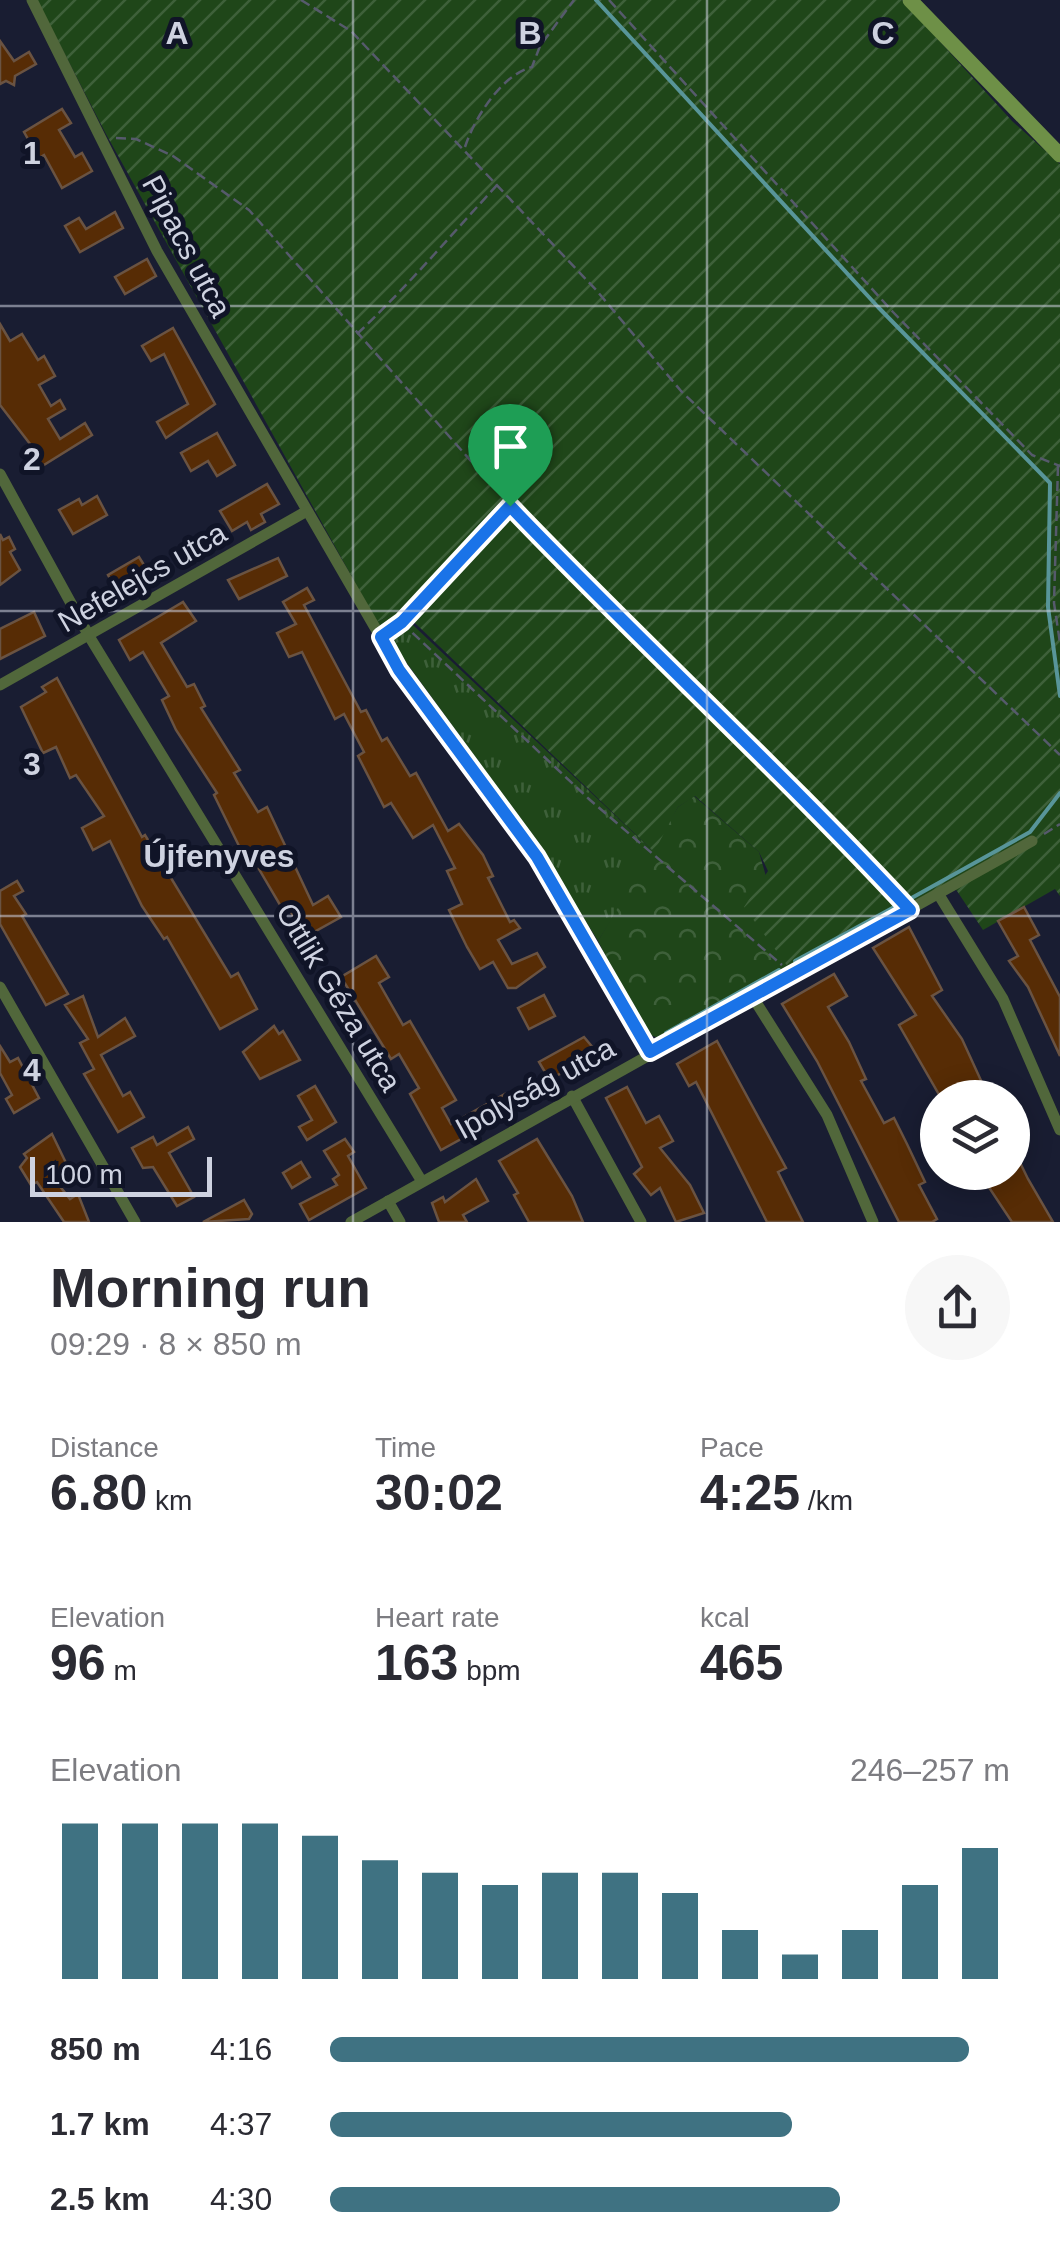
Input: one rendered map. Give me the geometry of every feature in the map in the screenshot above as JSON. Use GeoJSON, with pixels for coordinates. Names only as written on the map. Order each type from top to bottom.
{"type":"FeatureCollection","features":[{"type":"Feature","properties":{"kind":"main road"},"geometry":{"type":"LineString","coordinates":[[910,0],[1060,155]]}},
{"type":"Feature","properties":{"kind":"street","name":"Pipacs utca"},"geometry":{"type":"LineString","coordinates":[[32,0],[157,251],[399,670],[537,857],[650,1052]]}},
{"type":"Feature","properties":{"kind":"street","name":"Ottlik Géza utca"},"geometry":{"type":"LineString","coordinates":[[0,474],[89,636],[421,1180]]}},
{"type":"Feature","properties":{"kind":"street","name":"Nefelejcs utca"},"geometry":{"type":"LineString","coordinates":[[0,685],[307,511]]}},
{"type":"Feature","properties":{"kind":"street","name":"Ipolyság utca"},"geometry":{"type":"LineString","coordinates":[[351,1222],[1032,842]]}},
{"type":"Feature","properties":{"kind":"street"},"geometry":{"type":"LineString","coordinates":[[939,895],[1004,998],[1060,1130]]}},
{"type":"Feature","properties":{"kind":"street"},"geometry":{"type":"LineString","coordinates":[[0,987],[135,1222]]}},
{"type":"Feature","properties":{"kind":"street"},"geometry":{"type":"LineString","coordinates":[[754,999],[828,1115],[873,1222]]}},
{"type":"Feature","properties":{"kind":"street"},"geometry":{"type":"LineString","coordinates":[[572,1096],[641,1222]]}},
{"type":"Feature","properties":{"kind":"street"},"geometry":{"type":"LineString","coordinates":[[388,1201],[400,1222]]}},
{"type":"Feature","properties":{"kind":"path"},"geometry":{"type":"LineString","coordinates":[[300,0],[351,31],[598,291],[681,391],[1060,755]]}},
{"type":"Feature","properties":{"kind":"path"},"geometry":{"type":"LineString","coordinates":[[465,148],[472,126],[517,72],[532,67],[540,46],[574,0]]}},
{"type":"Feature","properties":{"kind":"path"},"geometry":{"type":"LineString","coordinates":[[608,0],[893,312],[1032,455],[1059,466],[1054,603],[1060,643]]}},
{"type":"Feature","properties":{"kind":"path"},"geometry":{"type":"LineString","coordinates":[[104,138],[136,139],[174,156],[249,210],[510,506],[626,628],[826,820],[910,910]]}},
{"type":"Feature","properties":{"kind":"path"},"geometry":{"type":"LineString","coordinates":[[356,335],[424,270],[440,246],[498,184]]}},
{"type":"Feature","properties":{"kind":"path"},"geometry":{"type":"LineString","coordinates":[[381,637],[402,622],[510,506]]}},
{"type":"Feature","properties":{"kind":"path"},"geometry":{"type":"LineString","coordinates":[[402,622],[460,682],[590,800],[794,976]]}},
{"type":"Feature","properties":{"kind":"path"},"geometry":{"type":"LineString","coordinates":[[1032,842],[1060,824]]}},
{"type":"Feature","properties":{"kind":"green space"},"geometry":{"type":"Polygon","coordinates":[[[37,0],[902,0],[1012,121],[1060,164],[1060,896],[1055,889],[983,930],[951,882],[794,975],[744,907],[768,871],[759,852],[695,796],[678,807],[654,852],[416,624],[398,611],[377,622],[106,134],[37,0]]]}},
{"type":"Feature","properties":{"kind":"green space"},"geometry":{"type":"Polygon","coordinates":[[[398,611],[654,852],[598,941],[537,842],[377,622],[398,611]]]}},
{"type":"Feature","properties":{"kind":"green space"},"geometry":{"type":"Polygon","coordinates":[[[694,796],[759,852],[794,975],[662,1039],[650,1035],[641,1025],[598,941],[678,807],[694,796]]]}},
{"type":"Feature","properties":{"kind":"building"},"geometry":{"type":"Polygon","coordinates":[[[0,41],[14,61],[29,52],[36,64],[15,76],[14,85],[6,81],[0,84],[0,41]]]}},
{"type":"Feature","properties":{"kind":"building"},"geometry":{"type":"Polygon","coordinates":[[[62,109],[71,123],[59,130],[75,157],[82,153],[92,171],[62,188],[44,155],[39,158],[24,132],[62,109]]]}},
{"type":"Feature","properties":{"kind":"building"},"geometry":{"type":"Polygon","coordinates":[[[115,212],[123,228],[80,252],[65,226],[79,218],[86,229],[115,212]]]}},
{"type":"Feature","properties":{"kind":"building"},"geometry":{"type":"Polygon","coordinates":[[[147,259],[156,276],[125,294],[115,277],[147,259]]]}},
{"type":"Feature","properties":{"kind":"building"},"geometry":{"type":"Polygon","coordinates":[[[0,324],[10,341],[22,334],[38,360],[44,356],[55,376],[39,385],[51,406],[60,400],[65,409],[48,419],[60,439],[85,423],[92,435],[39,468],[32,456],[37,453],[0,405],[0,324]]]}},
{"type":"Feature","properties":{"kind":"building"},"geometry":{"type":"Polygon","coordinates":[[[173,328],[215,404],[166,438],[157,422],[188,404],[164,354],[151,361],[142,346],[173,328]]]}},
{"type":"Feature","properties":{"kind":"building"},"geometry":{"type":"Polygon","coordinates":[[[217,433],[235,465],[217,476],[208,461],[191,471],[181,453],[217,433]]]}},
{"type":"Feature","properties":{"kind":"building"},"geometry":{"type":"Polygon","coordinates":[[[267,484],[279,504],[261,514],[265,522],[251,530],[247,522],[232,531],[220,511],[267,484]]]}},
{"type":"Feature","properties":{"kind":"building"},"geometry":{"type":"Polygon","coordinates":[[[97,496],[107,515],[73,534],[59,510],[79,499],[82,505],[97,496]]]}},
{"type":"Feature","properties":{"kind":"building"},"geometry":{"type":"Polygon","coordinates":[[[0,534],[3,540],[9,537],[15,549],[10,552],[20,570],[0,585],[0,534]]]}},
{"type":"Feature","properties":{"kind":"building"},"geometry":{"type":"Polygon","coordinates":[[[139,557],[149,573],[117,591],[108,575],[139,557]]]}},
{"type":"Feature","properties":{"kind":"building"},"geometry":{"type":"Polygon","coordinates":[[[278,558],[287,576],[239,599],[228,580],[278,558]]]}},
{"type":"Feature","properties":{"kind":"building"},"geometry":{"type":"Polygon","coordinates":[[[307,588],[314,600],[304,605],[361,712],[366,710],[382,741],[387,738],[410,776],[416,773],[448,831],[459,824],[483,855],[493,876],[488,878],[510,922],[514,920],[520,928],[498,940],[512,964],[537,953],[545,967],[516,988],[508,988],[493,962],[480,969],[467,947],[449,910],[462,904],[447,871],[455,868],[433,825],[413,838],[391,803],[384,807],[358,756],[364,752],[344,714],[335,719],[302,652],[289,657],[277,633],[296,624],[283,602],[307,588]]]}},
{"type":"Feature","properties":{"kind":"building"},"geometry":{"type":"Polygon","coordinates":[[[183,602],[196,621],[161,643],[187,687],[194,684],[205,706],[201,708],[240,770],[234,773],[258,812],[267,807],[313,905],[328,896],[341,917],[305,937],[288,907],[283,910],[246,847],[241,850],[214,795],[217,793],[176,730],[162,700],[169,696],[143,652],[130,660],[119,640],[183,602]]]}},
{"type":"Feature","properties":{"kind":"building"},"geometry":{"type":"Polygon","coordinates":[[[34,612],[45,636],[0,659],[0,629],[34,612]]]}},
{"type":"Feature","properties":{"kind":"building"},"geometry":{"type":"Polygon","coordinates":[[[57,678],[142,837],[145,835],[231,977],[238,973],[257,1009],[220,1029],[167,937],[164,939],[142,906],[110,841],[93,850],[82,828],[104,816],[76,775],[70,778],[56,747],[43,753],[21,707],[46,692],[42,687],[57,678]]]}},
{"type":"Feature","properties":{"kind":"building"},"geometry":{"type":"Polygon","coordinates":[[[17,881],[23,891],[14,896],[26,914],[22,916],[68,994],[46,1005],[0,924],[0,891],[17,881]]]}},
{"type":"Feature","properties":{"kind":"building"},"geometry":{"type":"Polygon","coordinates":[[[1024,907],[1039,935],[1030,940],[1060,997],[1060,1056],[1028,987],[1009,961],[1018,956],[998,921],[1024,907]]]}},
{"type":"Feature","properties":{"kind":"building"},"geometry":{"type":"Polygon","coordinates":[[[909,927],[942,990],[932,996],[962,1039],[981,1080],[931,1080],[899,1025],[916,1015],[873,948],[909,927]]]}},
{"type":"Feature","properties":{"kind":"building"},"geometry":{"type":"Polygon","coordinates":[[[376,956],[389,977],[379,983],[403,1025],[410,1021],[456,1100],[442,1108],[451,1124],[505,1094],[514,1110],[441,1150],[410,1094],[419,1088],[399,1054],[391,1059],[341,977],[376,956]]]}},
{"type":"Feature","properties":{"kind":"building"},"geometry":{"type":"Polygon","coordinates":[[[834,974],[847,996],[828,1007],[849,1042],[866,1079],[861,1081],[884,1123],[894,1118],[920,1171],[920,1190],[937,1219],[899,1222],[817,1061],[782,1004],[834,974]]]}},
{"type":"Feature","properties":{"kind":"building"},"geometry":{"type":"Polygon","coordinates":[[[544,995],[555,1016],[529,1029],[518,1008],[544,995]]]}},
{"type":"Feature","properties":{"kind":"building"},"geometry":{"type":"Polygon","coordinates":[[[83,996],[98,1037],[125,1018],[135,1036],[101,1055],[123,1096],[130,1092],[144,1117],[118,1132],[84,1074],[94,1069],[80,1043],[88,1039],[65,1005],[83,996]]]}},
{"type":"Feature","properties":{"kind":"building"},"geometry":{"type":"Polygon","coordinates":[[[274,1026],[279,1034],[283,1031],[300,1060],[260,1079],[243,1052],[274,1026]]]}},
{"type":"Feature","properties":{"kind":"building"},"geometry":{"type":"Polygon","coordinates":[[[584,1037],[600,1056],[549,1079],[539,1062],[584,1037]]]}},
{"type":"Feature","properties":{"kind":"building"},"geometry":{"type":"Polygon","coordinates":[[[717,1041],[786,1168],[778,1172],[803,1222],[767,1222],[696,1082],[689,1086],[677,1064],[717,1041]]]}},
{"type":"Feature","properties":{"kind":"building"},"geometry":{"type":"Polygon","coordinates":[[[0,1046],[10,1062],[18,1058],[39,1098],[14,1113],[6,1099],[12,1095],[0,1073],[0,1046]]]}},
{"type":"Feature","properties":{"kind":"building"},"geometry":{"type":"Polygon","coordinates":[[[315,1086],[336,1122],[307,1140],[299,1127],[312,1120],[298,1096],[315,1086]]]}},
{"type":"Feature","properties":{"kind":"building"},"geometry":{"type":"Polygon","coordinates":[[[627,1087],[646,1123],[659,1116],[673,1141],[660,1148],[690,1185],[704,1213],[676,1222],[660,1188],[651,1195],[634,1174],[642,1167],[606,1098],[627,1087]]]}},
{"type":"Feature","properties":{"kind":"building"},"geometry":{"type":"Polygon","coordinates":[[[188,1127],[194,1139],[169,1153],[194,1197],[177,1206],[153,1167],[143,1168],[132,1148],[153,1137],[157,1145],[188,1127]]]}},
{"type":"Feature","properties":{"kind":"building"},"geometry":{"type":"Polygon","coordinates":[[[52,1134],[67,1165],[51,1175],[70,1199],[78,1194],[89,1222],[64,1222],[37,1182],[31,1185],[20,1167],[27,1158],[24,1154],[52,1134]]]}},
{"type":"Feature","properties":{"kind":"building"},"geometry":{"type":"Polygon","coordinates":[[[345,1139],[354,1152],[348,1156],[366,1188],[309,1220],[300,1204],[337,1185],[333,1179],[339,1175],[324,1151],[345,1139]]]}},
{"type":"Feature","properties":{"kind":"building"},"geometry":{"type":"Polygon","coordinates":[[[537,1139],[583,1222],[529,1222],[514,1195],[518,1193],[499,1161],[537,1139]]]}},
{"type":"Feature","properties":{"kind":"building"},"geometry":{"type":"Polygon","coordinates":[[[301,1162],[310,1177],[292,1188],[283,1173],[301,1162]]]}},
{"type":"Feature","properties":{"kind":"building"},"geometry":{"type":"Polygon","coordinates":[[[476,1179],[488,1201],[463,1215],[467,1222],[439,1222],[432,1203],[443,1197],[445,1202],[476,1179]]]}},
{"type":"Feature","properties":{"kind":"building"},"geometry":{"type":"Polygon","coordinates":[[[1030,1182],[1053,1222],[1012,1222],[991,1190],[1030,1190],[1030,1182]]]}},
{"type":"Feature","properties":{"kind":"building"},"geometry":{"type":"Polygon","coordinates":[[[244,1200],[252,1214],[249,1219],[203,1222],[244,1200]]]}},
{"type":"Feature","properties":{"kind":"waterway"},"geometry":{"type":"LineString","coordinates":[[596,0],[878,307],[1050,483],[1048,607],[1060,696]]}},
{"type":"Feature","properties":{"kind":"waterway"},"geometry":{"type":"LineString","coordinates":[[908,900],[1030,832],[1060,793]]}},
{"type":"Feature","properties":{"kind":"waterway"},"geometry":{"type":"LineString","coordinates":[[795,961],[898,905]]}},
{"type":"Feature","properties":{"kind":"waterway"},"geometry":{"type":"LineString","coordinates":[[666,1033],[779,970]]}},
{"type":"Feature","properties":{"kind":"district","name":"Újfenyves"},"geometry":{"type":"Point","coordinates":[219,856]}},
{"type":"Feature","properties":{"kind":"route"},"geometry":{"type":"LineString","coordinates":[[510,506],[626,628],[826,820],[910,910],[754,999],[650,1052],[537,857],[399,670],[381,637],[402,622],[510,506]]}}]}
